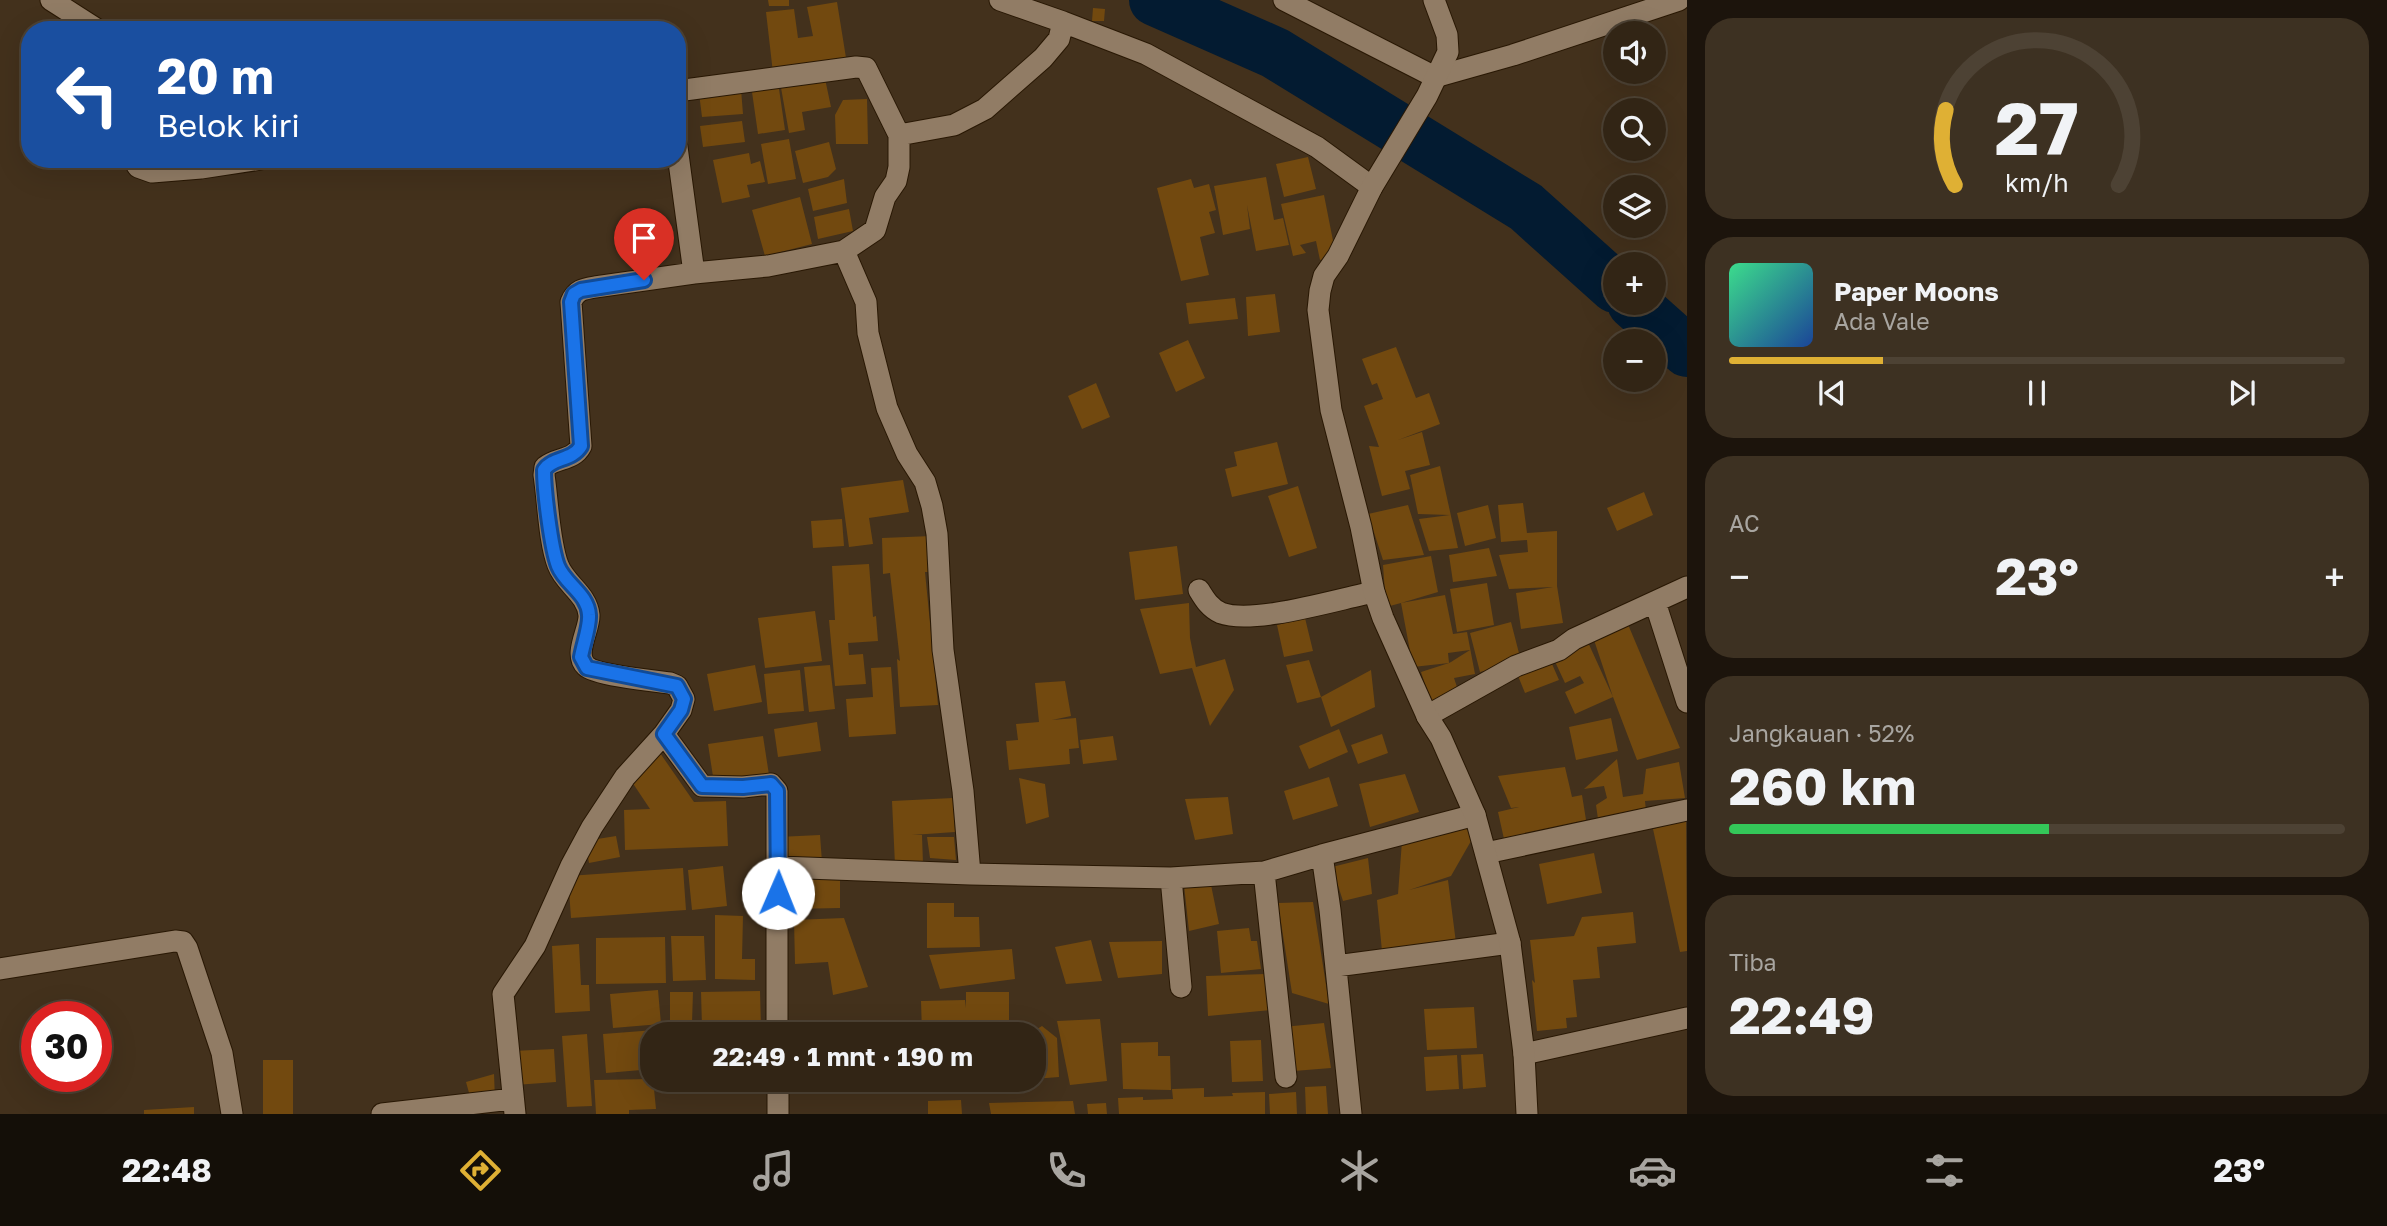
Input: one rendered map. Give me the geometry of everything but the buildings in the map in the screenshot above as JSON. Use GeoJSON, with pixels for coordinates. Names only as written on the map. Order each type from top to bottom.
{"type":"FeatureCollection","features":[{"type":"Feature","properties":{"kind":"street"},"geometry":{"type":"LineString","coordinates":[[51,0],[84,21]]}},
{"type":"Feature","properties":{"kind":"street"},"geometry":{"type":"LineString","coordinates":[[1000,0],[1146,54],[1377,179]]}},
{"type":"Feature","properties":{"kind":"street"},"geometry":{"type":"LineString","coordinates":[[1284,0],[1306,9],[1431,87]]}},
{"type":"Feature","properties":{"kind":"street"},"geometry":{"type":"LineString","coordinates":[[1434,0],[1447,34],[1448,52],[1431,87],[1377,179],[1338,256],[1324,276],[1318,310],[1331,410],[1361,527],[1374,592],[1427,716],[1441,738],[1475,815],[1510,943],[1524,1054],[1527,1114]]}},
{"type":"Feature","properties":{"kind":"street"},"geometry":{"type":"LineString","coordinates":[[1431,87],[1513,55],[1679,0]]}},
{"type":"Feature","properties":{"kind":"street"},"geometry":{"type":"LineString","coordinates":[[900,135],[954,125],[985,110],[1043,58],[1059,39],[1063,22]]}},
{"type":"Feature","properties":{"kind":"street"},"geometry":{"type":"LineString","coordinates":[[382,1114],[513,1107],[503,994],[535,946],[592,827],[625,777],[664,734],[681,710],[684,699],[677,686],[587,668],[583,663],[588,610],[585,600],[559,569],[544,470],[550,463],[575,455],[581,446],[571,302],[574,294],[595,287],[768,266],[844,251],[875,230],[885,197],[896,181],[900,135],[866,68],[856,67],[686,90]]}},
{"type":"Feature","properties":{"kind":"street"},"geometry":{"type":"LineString","coordinates":[[141,168],[152,172],[201,168]]}},
{"type":"Feature","properties":{"kind":"street"},"geometry":{"type":"LineString","coordinates":[[680,168],[694,273]]}},
{"type":"Feature","properties":{"kind":"street"},"geometry":{"type":"LineString","coordinates":[[844,251],[866,302],[868,333],[887,408],[907,454],[925,482],[932,506],[937,534],[943,650],[962,778],[970,874]]}},
{"type":"Feature","properties":{"kind":"street"},"geometry":{"type":"LineString","coordinates":[[1427,716],[1516,666],[1559,650],[1574,639],[1687,587]]}},
{"type":"Feature","properties":{"kind":"street"},"geometry":{"type":"LineString","coordinates":[[1199,590],[1207,604],[1221,612],[1259,616],[1374,592]]}},
{"type":"Feature","properties":{"kind":"street"},"geometry":{"type":"LineString","coordinates":[[1656,602],[1687,702]]}},
{"type":"Feature","properties":{"kind":"street"},"geometry":{"type":"LineString","coordinates":[[664,734],[702,786],[743,787],[771,784],[777,791],[777,1022]]}},
{"type":"Feature","properties":{"kind":"street"},"geometry":{"type":"LineString","coordinates":[[1486,853],[1687,810]]}},
{"type":"Feature","properties":{"kind":"street"},"geometry":{"type":"LineString","coordinates":[[779,867],[1171,878],[1264,872],[1475,815]]}},
{"type":"Feature","properties":{"kind":"street"},"geometry":{"type":"LineString","coordinates":[[1321,855],[1336,965],[1351,1114]]}},
{"type":"Feature","properties":{"kind":"street"},"geometry":{"type":"LineString","coordinates":[[1264,872],[1286,1077]]}},
{"type":"Feature","properties":{"kind":"street"},"geometry":{"type":"LineString","coordinates":[[1171,878],[1181,987]]}},
{"type":"Feature","properties":{"kind":"street"},"geometry":{"type":"LineString","coordinates":[[0,969],[175,941],[183,942],[222,1053],[232,1114]]}},
{"type":"Feature","properties":{"kind":"street"},"geometry":{"type":"LineString","coordinates":[[1336,965],[1510,943]]}},
{"type":"Feature","properties":{"kind":"street"},"geometry":{"type":"LineString","coordinates":[[1524,1054],[1687,1018]]}},
{"type":"Feature","properties":{"kind":"street"},"geometry":{"type":"LineString","coordinates":[[778,1092],[778,1114]]}},
{"type":"Feature","properties":{"kind":"waterway"},"geometry":{"type":"LineString","coordinates":[[1155,0],[1275,53],[1526,207],[1603,276]]}},
{"type":"Feature","properties":{"kind":"waterway"},"geometry":{"type":"LineString","coordinates":[[1646,315],[1687,351]]}},
{"type":"Feature","properties":{"kind":"route"},"geometry":{"type":"LineString","coordinates":[[644,280],[581,290],[574,294],[571,302],[581,446],[575,455],[550,463],[544,470],[556,558],[559,569],[585,600],[588,610],[589,618],[581,657],[587,668],[670,683],[682,691],[684,699],[681,710],[664,734],[702,786],[743,787],[771,784],[777,791],[778,893]]}}]}
